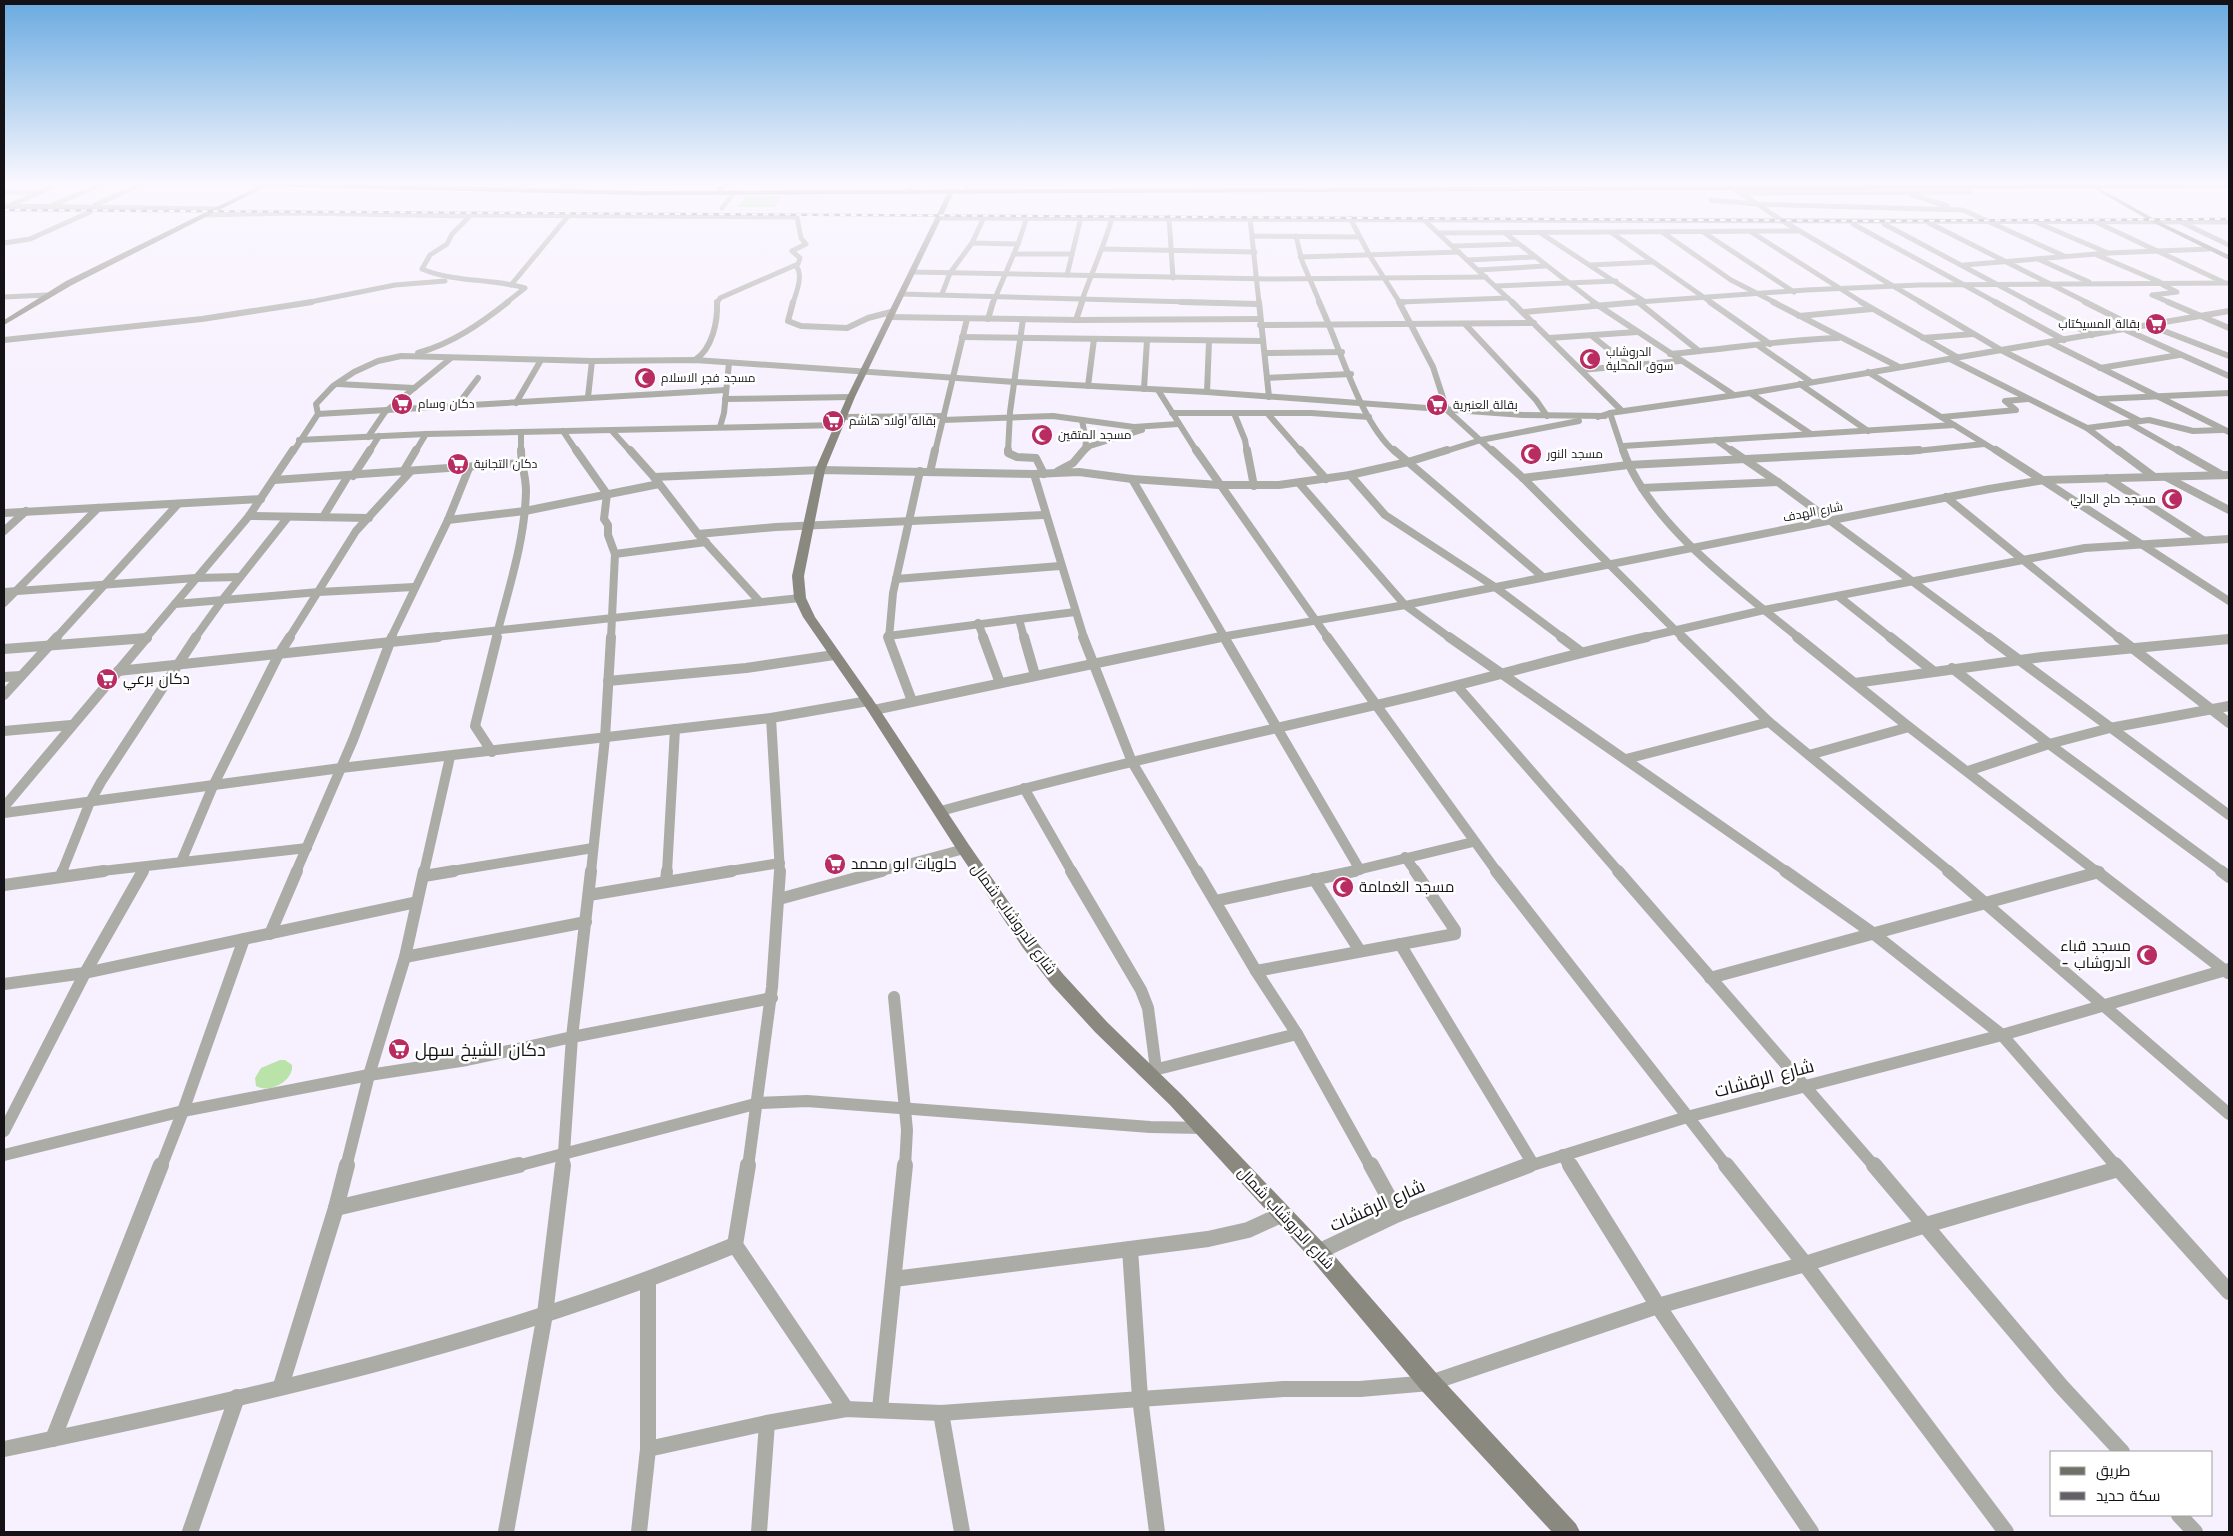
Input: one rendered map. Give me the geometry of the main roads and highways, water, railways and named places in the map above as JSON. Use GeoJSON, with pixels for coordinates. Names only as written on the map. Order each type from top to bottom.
{"type":"FeatureCollection","features":[{"type":"Feature","properties":{"kind":"place","name":"بقالة المسيكتاب"},"geometry":{"type":"Point","coordinates":[2156,324]}},
{"type":"Feature","properties":{"kind":"place","name":"الدروشاب سوق المحلية"},"geometry":{"type":"Point","coordinates":[1590,359]}},
{"type":"Feature","properties":{"kind":"place","name":"مسجد فجر الاسلام"},"geometry":{"type":"Point","coordinates":[645,378]}},
{"type":"Feature","properties":{"kind":"place","name":"دكان وسام"},"geometry":{"type":"Point","coordinates":[402,404]}},
{"type":"Feature","properties":{"kind":"place","name":"بقالة العنبرية"},"geometry":{"type":"Point","coordinates":[1437,405]}},
{"type":"Feature","properties":{"kind":"place","name":"بقالة اولاد هاشم"},"geometry":{"type":"Point","coordinates":[833,421]}},
{"type":"Feature","properties":{"kind":"place","name":"مسجد المتقين"},"geometry":{"type":"Point","coordinates":[1042,435]}},
{"type":"Feature","properties":{"kind":"place","name":"مسجد النور"},"geometry":{"type":"Point","coordinates":[1531,454]}},
{"type":"Feature","properties":{"kind":"place","name":"دكان التجانية"},"geometry":{"type":"Point","coordinates":[458,464]}},
{"type":"Feature","properties":{"kind":"place","name":"مسجد حاج الدالي"},"geometry":{"type":"Point","coordinates":[2172,499]}},
{"type":"Feature","properties":{"kind":"place","name":"دكان برعي"},"geometry":{"type":"Point","coordinates":[107,679]}},
{"type":"Feature","properties":{"kind":"place","name":"حلويات ابو محمد"},"geometry":{"type":"Point","coordinates":[835,864]}},
{"type":"Feature","properties":{"kind":"place","name":"مسجد الغمامة"},"geometry":{"type":"Point","coordinates":[1343,887]}},
{"type":"Feature","properties":{"kind":"place","name":"مسجد قباء - الدروشاب"},"geometry":{"type":"Point","coordinates":[2147,955]}},
{"type":"Feature","properties":{"kind":"place","name":"دكان الشيخ سهل"},"geometry":{"type":"Point","coordinates":[399,1049]}}]}
